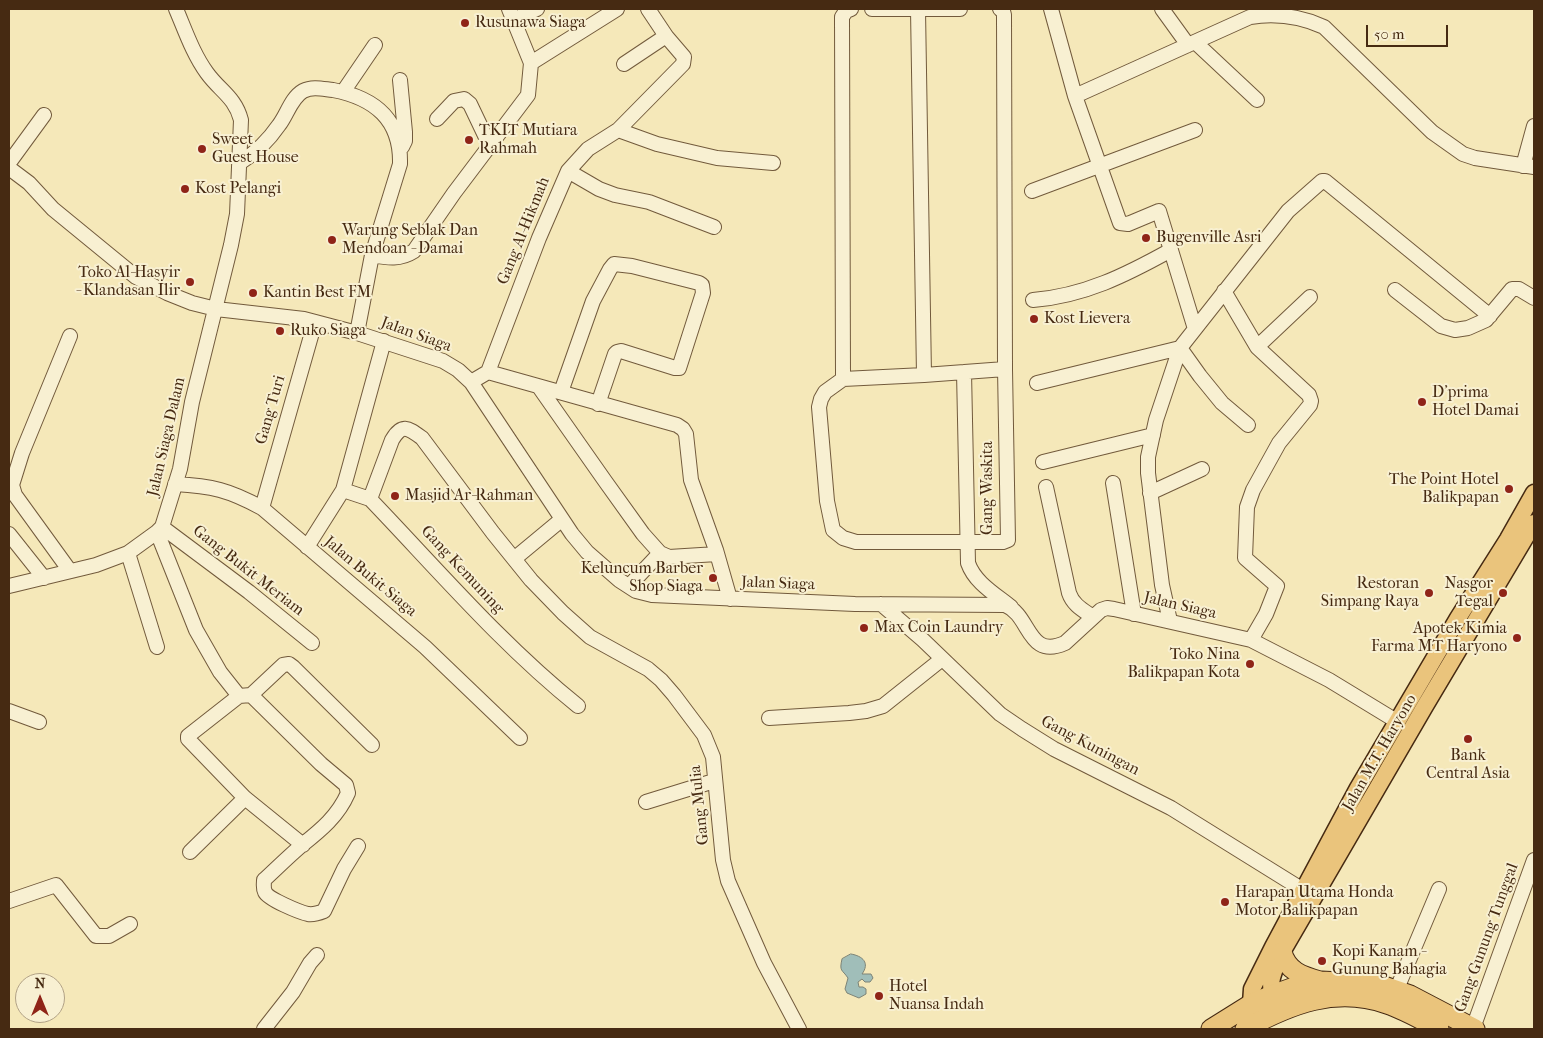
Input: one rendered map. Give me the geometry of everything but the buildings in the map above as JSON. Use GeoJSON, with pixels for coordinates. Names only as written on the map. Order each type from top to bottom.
{"type":"FeatureCollection","features":[{"type":"Feature","properties":{"kind":"highway"},"geometry":{"type":"LineString","coordinates":[[1282,952],[1284,959],[1292,970],[1302,976],[1321,981],[1378,984],[1410,996],[1474,1029]]}},
{"type":"Feature","properties":{"kind":"highway"},"geometry":{"type":"LineString","coordinates":[[1211,1029],[1251,1004],[1294,987],[1321,981]]}},
{"type":"Feature","properties":{"kind":"highway"},"geometry":{"type":"LineString","coordinates":[[1252,1026],[1305,1003],[1326,998],[1354,996],[1388,1004],[1439,1029]]}},
{"type":"Feature","properties":{"kind":"main road","name":"Jalan M.T. Haryono"},"geometry":{"type":"LineString","coordinates":[[1251,1004],[1252,989],[1256,979],[1358,788],[1458,618],[1508,540],[1534,493]]}},
{"type":"Feature","properties":{"kind":"main road","name":"Jalan M.T. Haryono"},"geometry":{"type":"LineString","coordinates":[[1280,1013],[1272,995],[1271,977],[1282,952],[1424,706],[1534,523]]}},
{"type":"Feature","properties":{"kind":"main road"},"geometry":{"type":"LineString","coordinates":[[1251,1004],[1252,1026]]}},
{"type":"Feature","properties":{"kind":"street","name":"Jalan Siaga Dalam"},"geometry":{"type":"LineString","coordinates":[[160,530],[170,506],[180,469],[192,402],[216,309],[237,214],[242,120],[233,100],[206,71],[186,34],[176,9]]}},
{"type":"Feature","properties":{"kind":"street"},"geometry":{"type":"LineString","coordinates":[[372,255],[395,259],[405,257],[414,251],[454,193],[528,95],[531,63],[511,14],[537,9]]}},
{"type":"Feature","properties":{"kind":"street"},"geometry":{"type":"LineString","coordinates":[[531,63],[617,9]]}},
{"type":"Feature","properties":{"kind":"street"},"geometry":{"type":"LineString","coordinates":[[624,64],[666,36],[648,9]]}},
{"type":"Feature","properties":{"kind":"street"},"geometry":{"type":"LineString","coordinates":[[843,379],[842,17],[846,11],[852,9]]}},
{"type":"Feature","properties":{"kind":"street"},"geometry":{"type":"LineString","coordinates":[[872,9],[960,9]]}},
{"type":"Feature","properties":{"kind":"street"},"geometry":{"type":"LineString","coordinates":[[964,372],[968,543],[856,542],[843,538],[834,530],[827,501],[819,407],[825,392],[843,379],[1004,369],[1004,15],[1000,9]]}},
{"type":"Feature","properties":{"kind":"street"},"geometry":{"type":"LineString","coordinates":[[1051,9],[1075,96],[1120,223],[1128,224],[1159,211],[1195,329]]}},
{"type":"Feature","properties":{"kind":"street"},"geometry":{"type":"LineString","coordinates":[[1162,9],[1191,43],[1257,100]]}},
{"type":"Feature","properties":{"kind":"street"},"geometry":{"type":"LineString","coordinates":[[918,10],[924,375]]}},
{"type":"Feature","properties":{"kind":"street"},"geometry":{"type":"LineString","coordinates":[[1075,96],[1250,17],[1265,15],[1309,20],[1324,27],[1432,132],[1464,154],[1475,158],[1528,166],[1534,126]]}},
{"type":"Feature","properties":{"kind":"street","name":"Gang Al-Hikmah"},"geometry":{"type":"LineString","coordinates":[[488,372],[538,238],[568,171],[588,149],[618,130],[683,64],[684,57],[666,36]]}},
{"type":"Feature","properties":{"kind":"street"},"geometry":{"type":"LineString","coordinates":[[343,92],[375,45]]}},
{"type":"Feature","properties":{"kind":"street"},"geometry":{"type":"LineString","coordinates":[[400,80],[405,140],[400,150]]}},
{"type":"Feature","properties":{"kind":"street"},"geometry":{"type":"LineString","coordinates":[[240,162],[258,151],[281,124],[294,100],[302,92],[311,88],[353,95],[379,109],[397,136],[400,164],[372,255],[357,333]]}},
{"type":"Feature","properties":{"kind":"street"},"geometry":{"type":"LineString","coordinates":[[437,119],[454,100],[464,99],[470,104],[490,146]]}},
{"type":"Feature","properties":{"kind":"street"},"geometry":{"type":"LineString","coordinates":[[9,163],[44,115]]}},
{"type":"Feature","properties":{"kind":"street"},"geometry":{"type":"LineString","coordinates":[[618,130],[657,144],[717,158],[772,162]]}},
{"type":"Feature","properties":{"kind":"street"},"geometry":{"type":"LineString","coordinates":[[1032,191],[1195,130]]}},
{"type":"Feature","properties":{"kind":"street","name":"Jalan Siaga"},"geometry":{"type":"LineString","coordinates":[[9,168],[29,183],[53,209],[136,277],[166,293],[192,303],[216,309],[304,319],[357,333],[443,361],[458,370],[471,382],[562,520],[587,552],[619,580],[636,591],[652,595],[730,599],[1005,606],[1014,609],[1036,641],[1041,646],[1046,647],[1058,647],[1065,643],[1101,610],[1107,608],[1250,640],[1329,680],[1398,722]]}},
{"type":"Feature","properties":{"kind":"street"},"geometry":{"type":"LineString","coordinates":[[568,171],[615,195],[649,202],[714,227]]}},
{"type":"Feature","properties":{"kind":"street"},"geometry":{"type":"LineString","coordinates":[[1170,621],[1162,585],[1150,493],[1148,457],[1165,389],[1180,348],[1288,211],[1324,181],[1490,316]]}},
{"type":"Feature","properties":{"kind":"street"},"geometry":{"type":"LineString","coordinates":[[1033,300],[1057,298],[1107,283],[1171,250]]}},
{"type":"Feature","properties":{"kind":"street"},"geometry":{"type":"LineString","coordinates":[[561,392],[593,301],[614,264],[632,266],[702,285],[703,293],[679,368],[621,351],[617,352],[598,404]]}},
{"type":"Feature","properties":{"kind":"street"},"geometry":{"type":"LineString","coordinates":[[1395,290],[1430,318],[1449,330],[1460,330],[1481,323],[1490,316],[1512,289],[1519,289],[1534,298]]}},
{"type":"Feature","properties":{"kind":"street"},"geometry":{"type":"LineString","coordinates":[[1224,291],[1257,347],[1309,395],[1311,400],[1310,405],[1279,443],[1249,499],[1245,558],[1277,586],[1266,614],[1250,640]]}},
{"type":"Feature","properties":{"kind":"street"},"geometry":{"type":"LineString","coordinates":[[1257,347],[1310,298]]}},
{"type":"Feature","properties":{"kind":"street","name":"Gang Turi"},"geometry":{"type":"LineString","coordinates":[[262,508],[315,322]]}},
{"type":"Feature","properties":{"kind":"street"},"geometry":{"type":"LineString","coordinates":[[70,336],[22,453],[12,485],[15,496],[70,571]]}},
{"type":"Feature","properties":{"kind":"street"},"geometry":{"type":"LineString","coordinates":[[307,547],[343,490],[384,342]]}},
{"type":"Feature","properties":{"kind":"street"},"geometry":{"type":"LineString","coordinates":[[1037,383],[1180,348]]}},
{"type":"Feature","properties":{"kind":"street"},"geometry":{"type":"LineString","coordinates":[[1180,348],[1222,403],[1248,425]]}},
{"type":"Feature","properties":{"kind":"street","name":"Gang Waskita"},"geometry":{"type":"LineString","coordinates":[[1004,369],[1008,540],[1003,542],[968,543],[968,563],[971,573],[978,581],[1014,609]]}},
{"type":"Feature","properties":{"kind":"street"},"geometry":{"type":"LineString","coordinates":[[471,382],[488,372],[677,425],[682,429],[687,440],[691,480],[717,554],[730,599]]}},
{"type":"Feature","properties":{"kind":"street"},"geometry":{"type":"LineString","coordinates":[[539,387],[643,534],[660,553],[669,557],[717,554]]}},
{"type":"Feature","properties":{"kind":"street","name":"Gang Mulia"},"geometry":{"type":"LineString","coordinates":[[370,499],[397,431],[410,429],[422,438],[531,580],[563,613],[590,637],[648,670],[661,680],[674,695],[704,736],[713,757],[723,860],[728,881],[764,963],[799,1029]]}},
{"type":"Feature","properties":{"kind":"street"},"geometry":{"type":"LineString","coordinates":[[1043,462],[1152,435]]}},
{"type":"Feature","properties":{"kind":"street"},"geometry":{"type":"LineString","coordinates":[[1150,493],[1202,469]]}},
{"type":"Feature","properties":{"kind":"street"},"geometry":{"type":"LineString","coordinates":[[1113,483],[1134,614]]}},
{"type":"Feature","properties":{"kind":"street","name":"Jalan Bukit Siaga"},"geometry":{"type":"LineString","coordinates":[[175,484],[209,486],[239,495],[262,508],[424,647],[520,738]]}},
{"type":"Feature","properties":{"kind":"street"},"geometry":{"type":"LineString","coordinates":[[1046,487],[1068,593],[1076,606],[1093,617]]}},
{"type":"Feature","properties":{"kind":"street","name":"Gang Kemuning"},"geometry":{"type":"LineString","coordinates":[[343,490],[370,499],[511,647],[578,706]]}},
{"type":"Feature","properties":{"kind":"street"},"geometry":{"type":"LineString","coordinates":[[514,559],[562,520]]}},
{"type":"Feature","properties":{"kind":"street"},"geometry":{"type":"LineString","coordinates":[[9,586],[96,565],[128,553],[160,530],[196,630],[220,672],[346,785],[348,792],[339,810],[320,832],[264,880],[265,893],[271,898],[307,914],[311,915],[324,911],[344,869],[358,846]]}},
{"type":"Feature","properties":{"kind":"street","name":"Gang Bukit Meriam"},"geometry":{"type":"LineString","coordinates":[[160,530],[249,592],[312,643]]}},
{"type":"Feature","properties":{"kind":"street"},"geometry":{"type":"LineString","coordinates":[[9,534],[44,578]]}},
{"type":"Feature","properties":{"kind":"street"},"geometry":{"type":"LineString","coordinates":[[128,553],[157,647]]}},
{"type":"Feature","properties":{"kind":"street"},"geometry":{"type":"LineString","coordinates":[[629,586],[660,553]]}},
{"type":"Feature","properties":{"kind":"street","name":"Gang Kuningan"},"geometry":{"type":"LineString","coordinates":[[881,604],[1000,714],[1022,730],[1054,749],[1171,808],[1303,890]]}},
{"type":"Feature","properties":{"kind":"street"},"geometry":{"type":"LineString","coordinates":[[769,718],[849,713],[882,706],[942,659]]}},
{"type":"Feature","properties":{"kind":"street"},"geometry":{"type":"LineString","coordinates":[[303,845],[245,798],[188,739],[188,736],[245,696],[283,664],[288,664],[294,667],[372,745]]}},
{"type":"Feature","properties":{"kind":"street"},"geometry":{"type":"LineString","coordinates":[[9,711],[39,722]]}},
{"type":"Feature","properties":{"kind":"street"},"geometry":{"type":"LineString","coordinates":[[646,802],[714,781]]}},
{"type":"Feature","properties":{"kind":"street"},"geometry":{"type":"LineString","coordinates":[[190,852],[245,798]]}},
{"type":"Feature","properties":{"kind":"street","name":"Gang Gunung Tunggal"},"geometry":{"type":"LineString","coordinates":[[1474,1029],[1534,860]]}},
{"type":"Feature","properties":{"kind":"street"},"geometry":{"type":"LineString","coordinates":[[9,901],[56,885],[96,936],[109,936],[130,924]]}},
{"type":"Feature","properties":{"kind":"street"},"geometry":{"type":"LineString","coordinates":[[1396,991],[1439,889]]}},
{"type":"Feature","properties":{"kind":"street"},"geometry":{"type":"LineString","coordinates":[[264,1029],[293,992],[310,963],[317,955]]}},
{"type":"Feature","properties":{"kind":"water"},"geometry":{"type":"Polygon","coordinates":[[[851,954],[859,956],[864,961],[865,967],[862,974],[871,974],[873,978],[870,982],[865,982],[862,979],[858,982],[859,987],[866,989],[866,994],[859,998],[847,993],[845,989],[848,978],[841,968],[842,959],[851,954]]]}},
{"type":"Feature","properties":{"kind":"place","name":"Rusunawa Siaga"},"geometry":{"type":"Point","coordinates":[465,23]}},
{"type":"Feature","properties":{"kind":"place","name":"TKIT Mutiara Rahmah"},"geometry":{"type":"Point","coordinates":[469,140]}},
{"type":"Feature","properties":{"kind":"place","name":"Sweet Guest House"},"geometry":{"type":"Point","coordinates":[202,149]}},
{"type":"Feature","properties":{"kind":"place","name":"Kost Pelangi"},"geometry":{"type":"Point","coordinates":[185,189]}},
{"type":"Feature","properties":{"kind":"place","name":"Bugenville Asri"},"geometry":{"type":"Point","coordinates":[1146,238]}},
{"type":"Feature","properties":{"kind":"place","name":"Warung Seblak Dan Mendoan - Damai"},"geometry":{"type":"Point","coordinates":[332,240]}},
{"type":"Feature","properties":{"kind":"place","name":"Toko Al-Hasyir - Klandasan Ilir"},"geometry":{"type":"Point","coordinates":[190,282]}},
{"type":"Feature","properties":{"kind":"place","name":"Kantin Best FM"},"geometry":{"type":"Point","coordinates":[253,293]}},
{"type":"Feature","properties":{"kind":"place","name":"Kost Lievera"},"geometry":{"type":"Point","coordinates":[1034,319]}},
{"type":"Feature","properties":{"kind":"place","name":"Ruko Siaga"},"geometry":{"type":"Point","coordinates":[280,331]}},
{"type":"Feature","properties":{"kind":"place","name":"D'prima Hotel Damai"},"geometry":{"type":"Point","coordinates":[1422,402]}},
{"type":"Feature","properties":{"kind":"place","name":"The Point Hotel Balikpapan"},"geometry":{"type":"Point","coordinates":[1509,489]}},
{"type":"Feature","properties":{"kind":"place","name":"Masjid Ar-Rahman"},"geometry":{"type":"Point","coordinates":[395,496]}},
{"type":"Feature","properties":{"kind":"place","name":"Keluncum Barber Shop Siaga"},"geometry":{"type":"Point","coordinates":[713,578]}},
{"type":"Feature","properties":{"kind":"place","name":"Restoran Simpang Raya"},"geometry":{"type":"Point","coordinates":[1429,593]}},
{"type":"Feature","properties":{"kind":"place","name":"Nasgor Tegal"},"geometry":{"type":"Point","coordinates":[1503,593]}},
{"type":"Feature","properties":{"kind":"place","name":"Max Coin Laundry"},"geometry":{"type":"Point","coordinates":[864,628]}},
{"type":"Feature","properties":{"kind":"place","name":"Apotek Kimia Farma MT Haryono"},"geometry":{"type":"Point","coordinates":[1517,638]}},
{"type":"Feature","properties":{"kind":"place","name":"Toko Nina Balikpapan Kota"},"geometry":{"type":"Point","coordinates":[1250,664]}},
{"type":"Feature","properties":{"kind":"place","name":"Bank Central Asia"},"geometry":{"type":"Point","coordinates":[1468,739]}},
{"type":"Feature","properties":{"kind":"place","name":"Harapan Utama Honda Motor Balikpapan"},"geometry":{"type":"Point","coordinates":[1225,902]}},
{"type":"Feature","properties":{"kind":"place","name":"Kopi Kanam - Gunung Bahagia"},"geometry":{"type":"Point","coordinates":[1322,961]}},
{"type":"Feature","properties":{"kind":"place","name":"Hotel Nuansa Indah"},"geometry":{"type":"Point","coordinates":[879,996]}}]}
